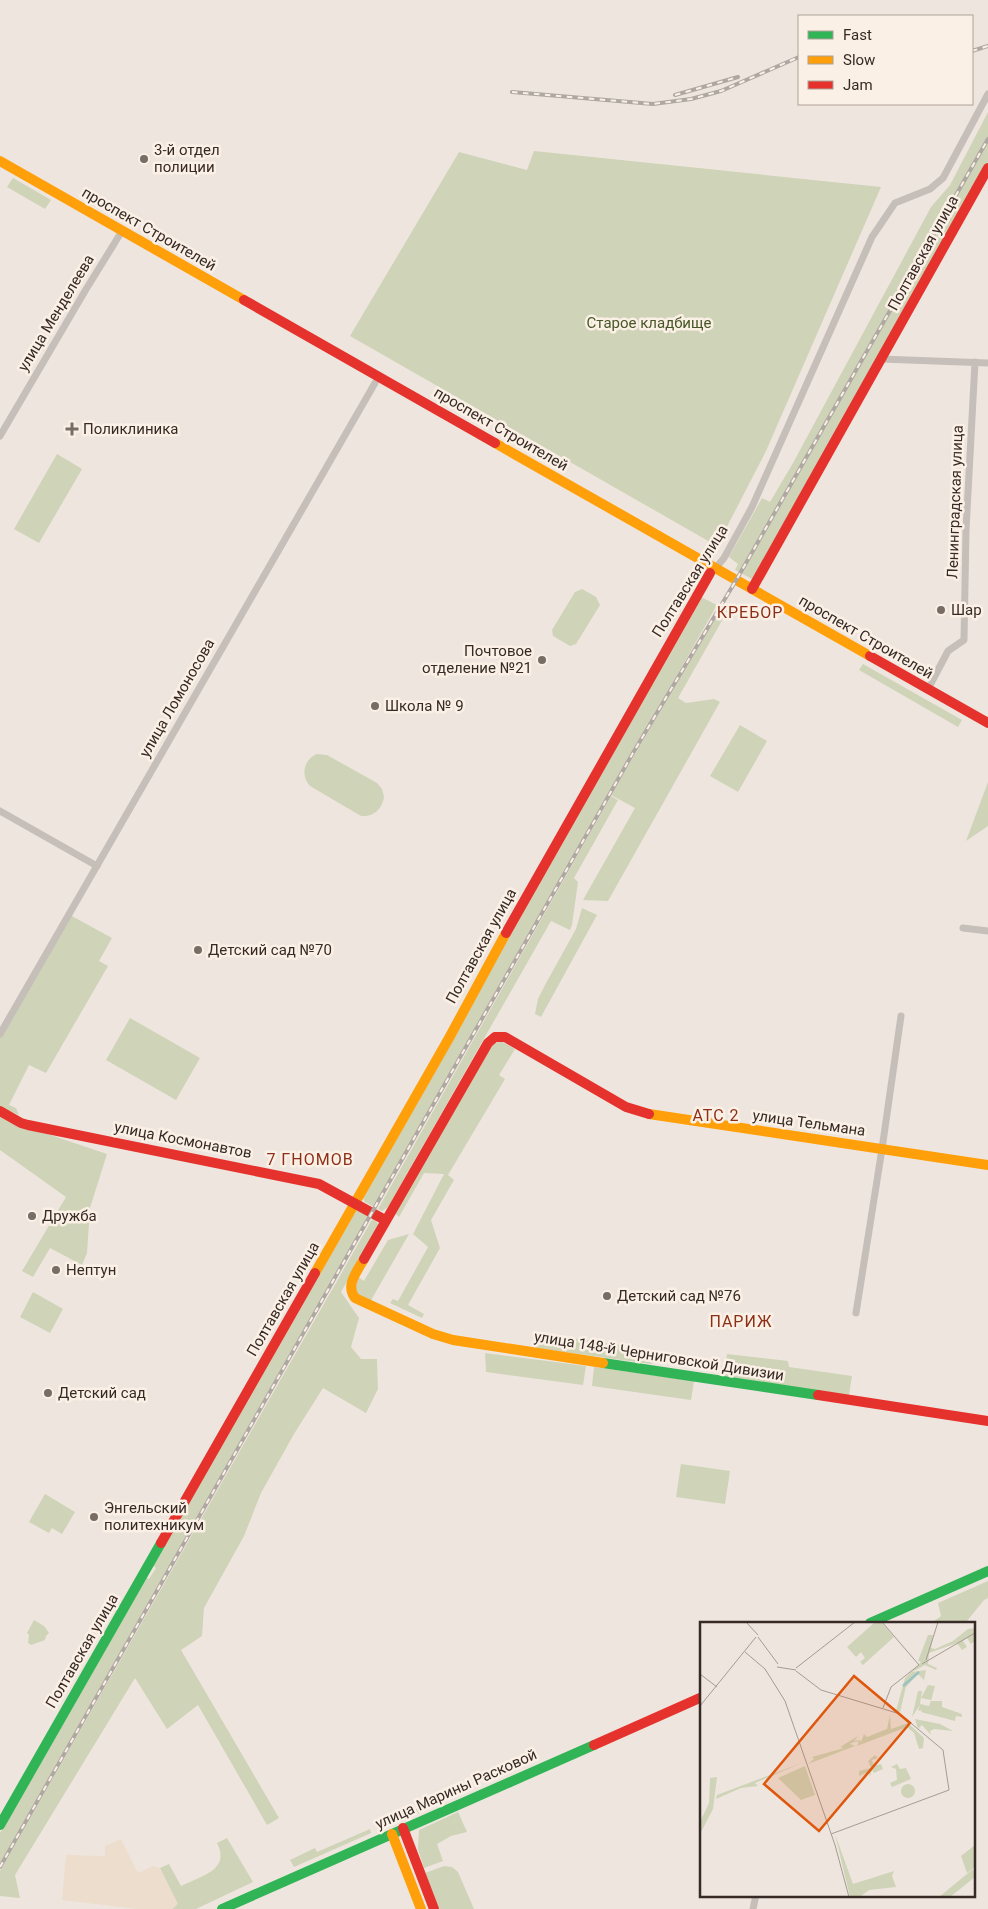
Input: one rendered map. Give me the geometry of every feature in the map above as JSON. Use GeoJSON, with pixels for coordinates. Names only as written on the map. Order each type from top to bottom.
{"type":"FeatureCollection","features":[{"type":"Feature","properties":{"kind":"street","name":"Полтавская улица"},"geometry":{"type":"LineString","coordinates":[[0,1825],[355,1204],[541,868],[698,592],[724,558],[756,499],[872,237],[895,203],[930,188],[943,178],[988,94]]}},
{"type":"Feature","properties":{"kind":"street","name":"проспект Строителей"},"geometry":{"type":"LineString","coordinates":[[0,161],[120,234]]}},
{"type":"Feature","properties":{"kind":"street","name":"Полтавская улица"},"geometry":{"type":"LineString","coordinates":[[750,592],[988,168]]}},
{"type":"Feature","properties":{"kind":"street","name":"проспект Строителей"},"geometry":{"type":"LineString","coordinates":[[0,169],[120,234],[750,592],[988,731]]}},
{"type":"Feature","properties":{"kind":"street","name":"улица Менделеева"},"geometry":{"type":"LineString","coordinates":[[0,436],[120,234]]}},
{"type":"Feature","properties":{"kind":"street"},"geometry":{"type":"LineString","coordinates":[[880,360],[988,363]]}},
{"type":"Feature","properties":{"kind":"street","name":"Ленинградская улица"},"geometry":{"type":"LineString","coordinates":[[928,689],[948,651],[964,640],[967,511],[975,362]]}},
{"type":"Feature","properties":{"kind":"street","name":"улица Ломоносова"},"geometry":{"type":"LineString","coordinates":[[0,1034],[377,380]]}},
{"type":"Feature","properties":{"kind":"street","name":"проспект Строителей"},"geometry":{"type":"LineString","coordinates":[[750,592],[988,723]]}},
{"type":"Feature","properties":{"kind":"street"},"geometry":{"type":"LineString","coordinates":[[0,811],[97,866]]}},
{"type":"Feature","properties":{"kind":"street"},"geometry":{"type":"LineString","coordinates":[[962,928],[988,931]]}},
{"type":"Feature","properties":{"kind":"street"},"geometry":{"type":"LineString","coordinates":[[856,1313],[901,1016]]}},
{"type":"Feature","properties":{"kind":"street","name":"улица Тельмана"},"geometry":{"type":"LineString","coordinates":[[385,1220],[488,1042],[495,1037],[505,1036],[626,1107],[652,1115],[988,1165]]}},
{"type":"Feature","properties":{"kind":"street","name":"улица Космонавтов"},"geometry":{"type":"LineString","coordinates":[[0,1111],[28,1125],[319,1184],[385,1220]]}},
{"type":"Feature","properties":{"kind":"street","name":"улица 148-й Черниговской Дивизии"},"geometry":{"type":"LineString","coordinates":[[385,1220],[351,1278],[350,1289],[355,1298],[433,1334],[453,1340],[988,1421]]}},
{"type":"Feature","properties":{"kind":"street"},"geometry":{"type":"LineString","coordinates":[[872,1622],[988,1571]]}},
{"type":"Feature","properties":{"kind":"street","name":"улица Марины Расковой"},"geometry":{"type":"LineString","coordinates":[[222,1909],[700,1698]]}},
{"type":"Feature","properties":{"kind":"street"},"geometry":{"type":"LineString","coordinates":[[403,1828],[434,1909]]}},
{"type":"Feature","properties":{"kind":"street"},"geometry":{"type":"LineString","coordinates":[[392,1834],[421,1909]]}},
{"type":"Feature","properties":{"kind":"street"},"geometry":{"type":"LineString","coordinates":[[753,1909],[756,1896]]}},
{"type":"Feature","properties":{"kind":"green space"},"geometry":{"type":"Polygon","coordinates":[[[988,112],[988,162],[752,579],[735,570],[738,564],[729,557],[762,498],[770,502],[793,463],[931,207],[950,185],[988,112]]]}},
{"type":"Feature","properties":{"kind":"green space","name":"Старое кладбище"},"geometry":{"type":"Polygon","coordinates":[[[534,151],[881,187],[766,451],[717,546],[350,336],[459,152],[527,170],[534,151]]]}},
{"type":"Feature","properties":{"kind":"green space"},"geometry":{"type":"Polygon","coordinates":[[[13,178],[51,200],[45,209],[7,187],[13,178]]]}},
{"type":"Feature","properties":{"kind":"green space"},"geometry":{"type":"Polygon","coordinates":[[[57,454],[82,469],[39,543],[14,529],[57,454]]]}},
{"type":"Feature","properties":{"kind":"green space"},"geometry":{"type":"Polygon","coordinates":[[[582,589],[596,597],[600,605],[576,644],[570,646],[553,636],[552,630],[575,592],[582,589]]]}},
{"type":"Feature","properties":{"kind":"green space"},"geometry":{"type":"Polygon","coordinates":[[[699,596],[717,605],[374,1207],[365,1202],[363,1198],[699,596]]]}},
{"type":"Feature","properties":{"kind":"green space"},"geometry":{"type":"Polygon","coordinates":[[[722,605],[728,610],[678,698],[686,703],[714,699],[720,702],[608,901],[583,900],[635,808],[611,795],[722,605]]]}},
{"type":"Feature","properties":{"kind":"green space"},"geometry":{"type":"Polygon","coordinates":[[[863,664],[962,720],[958,727],[859,670],[863,664]]]}},
{"type":"Feature","properties":{"kind":"green space"},"geometry":{"type":"Polygon","coordinates":[[[740,725],[767,741],[738,792],[710,776],[740,725]]]}},
{"type":"Feature","properties":{"kind":"green space"},"geometry":{"type":"Polygon","coordinates":[[[317,754],[327,755],[377,783],[382,789],[384,797],[379,809],[373,814],[361,816],[310,786],[304,772],[306,763],[317,754]]]}},
{"type":"Feature","properties":{"kind":"green space"},"geometry":{"type":"Polygon","coordinates":[[[988,782],[988,826],[966,841],[988,782]]]}},
{"type":"Feature","properties":{"kind":"green space"},"geometry":{"type":"Polygon","coordinates":[[[611,796],[618,800],[574,878],[578,882],[570,930],[551,921],[388,1207],[382,1211],[378,1209],[611,796]]]}},
{"type":"Feature","properties":{"kind":"green space"},"geometry":{"type":"Polygon","coordinates":[[[582,908],[597,915],[541,1017],[535,1014],[538,999],[576,929],[582,908]]]}},
{"type":"Feature","properties":{"kind":"green space"},"geometry":{"type":"Polygon","coordinates":[[[70,915],[112,938],[99,961],[108,966],[46,1073],[29,1065],[9,1105],[16,1108],[19,1115],[0,1107],[0,1037],[70,915]]]}},
{"type":"Feature","properties":{"kind":"green space"},"geometry":{"type":"Polygon","coordinates":[[[130,1018],[200,1058],[176,1100],[106,1060],[130,1018]]]}},
{"type":"Feature","properties":{"kind":"green space"},"geometry":{"type":"Polygon","coordinates":[[[501,1041],[515,1049],[499,1075],[505,1079],[448,1175],[454,1180],[431,1220],[440,1248],[408,1305],[424,1314],[422,1318],[390,1303],[393,1299],[398,1301],[428,1247],[413,1234],[444,1174],[424,1173],[399,1217],[395,1213],[492,1045],[501,1041]]]}},
{"type":"Feature","properties":{"kind":"green space"},"geometry":{"type":"Polygon","coordinates":[[[0,1115],[12,1122],[107,1154],[90,1208],[87,1253],[82,1265],[50,1248],[33,1277],[22,1271],[66,1197],[0,1150],[0,1115]]]}},
{"type":"Feature","properties":{"kind":"green space"},"geometry":{"type":"Polygon","coordinates":[[[358,1210],[368,1216],[0,1864],[0,1833],[145,1577],[149,1579],[156,1568],[152,1565],[358,1210]]]}},
{"type":"Feature","properties":{"kind":"green space"},"geometry":{"type":"Polygon","coordinates":[[[373,1218],[378,1224],[377,1228],[341,1292],[359,1318],[351,1347],[361,1359],[377,1359],[378,1389],[366,1413],[323,1388],[294,1434],[261,1493],[244,1536],[204,1608],[202,1636],[181,1650],[279,1818],[267,1825],[198,1705],[167,1729],[135,1678],[15,1875],[20,1898],[0,1896],[0,1871],[373,1218]]]}},
{"type":"Feature","properties":{"kind":"green space"},"geometry":{"type":"Polygon","coordinates":[[[409,1234],[370,1302],[360,1297],[355,1291],[358,1277],[364,1281],[388,1240],[409,1234]]]}},
{"type":"Feature","properties":{"kind":"green space"},"geometry":{"type":"Polygon","coordinates":[[[33,1292],[63,1309],[50,1333],[20,1317],[33,1292]]]}},
{"type":"Feature","properties":{"kind":"green space"},"geometry":{"type":"Polygon","coordinates":[[[551,1335],[647,1349],[659,1359],[651,1364],[535,1348],[537,1337],[551,1335]]]}},
{"type":"Feature","properties":{"kind":"green space"},"geometry":{"type":"Polygon","coordinates":[[[485,1353],[586,1366],[583,1385],[486,1372],[485,1353]]]}},
{"type":"Feature","properties":{"kind":"green space"},"geometry":{"type":"Polygon","coordinates":[[[727,1354],[788,1361],[789,1367],[852,1376],[849,1395],[724,1377],[727,1354]]]}},
{"type":"Feature","properties":{"kind":"green space"},"geometry":{"type":"Polygon","coordinates":[[[594,1367],[694,1381],[691,1400],[592,1386],[594,1367]]]}},
{"type":"Feature","properties":{"kind":"green space"},"geometry":{"type":"Polygon","coordinates":[[[681,1464],[730,1471],[725,1504],[676,1497],[681,1464]]]}},
{"type":"Feature","properties":{"kind":"green space"},"geometry":{"type":"Polygon","coordinates":[[[45,1494],[75,1512],[62,1534],[52,1528],[49,1533],[29,1522],[45,1494]]]}},
{"type":"Feature","properties":{"kind":"green space"},"geometry":{"type":"Polygon","coordinates":[[[988,1581],[988,1598],[984,1600],[965,1622],[930,1622],[941,1616],[938,1603],[988,1581]]]}},
{"type":"Feature","properties":{"kind":"green space"},"geometry":{"type":"Polygon","coordinates":[[[34,1620],[44,1626],[49,1633],[45,1640],[31,1645],[28,1643],[29,1635],[27,1633],[34,1620]]]}},
{"type":"Feature","properties":{"kind":"green space"},"geometry":{"type":"Polygon","coordinates":[[[428,1799],[442,1803],[396,1823],[387,1822],[430,1803],[428,1799]]]}},
{"type":"Feature","properties":{"kind":"green space"},"geometry":{"type":"Polygon","coordinates":[[[458,1812],[467,1832],[451,1836],[437,1844],[443,1861],[424,1868],[418,1849],[419,1830],[458,1812]]]}},
{"type":"Feature","properties":{"kind":"green space"},"geometry":{"type":"Polygon","coordinates":[[[370,1829],[371,1833],[294,1867],[290,1860],[315,1848],[317,1852],[370,1829]]]}},
{"type":"Feature","properties":{"kind":"green space"},"geometry":{"type":"Polygon","coordinates":[[[227,1838],[253,1882],[196,1909],[172,1909],[177,1904],[160,1868],[169,1864],[181,1886],[197,1879],[217,1866],[220,1860],[220,1852],[217,1843],[227,1838]]]}},
{"type":"Feature","properties":{"kind":"green space"},"geometry":{"type":"Polygon","coordinates":[[[444,1866],[452,1867],[458,1872],[474,1909],[439,1909],[425,1873],[444,1866]]]}},
{"type":"Feature","properties":{"kind":"shaded area"},"geometry":{"type":"Polygon","coordinates":[[[121,1839],[138,1873],[153,1866],[160,1868],[178,1904],[172,1909],[137,1909],[62,1900],[66,1855],[105,1856],[105,1846],[121,1839]]]}},
{"type":"Feature","properties":{"kind":"railway"},"geometry":{"type":"LineString","coordinates":[[973,51],[988,46]]}},
{"type":"Feature","properties":{"kind":"railway"},"geometry":{"type":"LineString","coordinates":[[512,92],[653,104],[691,99],[721,91],[798,57]]}},
{"type":"Feature","properties":{"kind":"railway"},"geometry":{"type":"LineString","coordinates":[[675,95],[738,77]]}},
{"type":"Feature","properties":{"kind":"railway"},"geometry":{"type":"LineString","coordinates":[[0,1867],[633,753],[738,577],[988,139]]}},
{"type":"Feature","properties":{"kind":"traffic: fast"},"geometry":{"type":"LineString","coordinates":[[603,1363],[818,1395]]}},
{"type":"Feature","properties":{"kind":"traffic: fast"},"geometry":{"type":"LineString","coordinates":[[0,1825],[161,1543]]}},
{"type":"Feature","properties":{"kind":"traffic: fast"},"geometry":{"type":"LineString","coordinates":[[872,1622],[988,1571]]}},
{"type":"Feature","properties":{"kind":"traffic: fast"},"geometry":{"type":"LineString","coordinates":[[222,1909],[594,1745]]}},
{"type":"Feature","properties":{"kind":"traffic: slow"},"geometry":{"type":"LineString","coordinates":[[0,161],[244,300]]}},
{"type":"Feature","properties":{"kind":"traffic: slow"},"geometry":{"type":"LineString","coordinates":[[495,443],[870,656]]}},
{"type":"Feature","properties":{"kind":"traffic: slow"},"geometry":{"type":"LineString","coordinates":[[315,1273],[449,1038],[506,933]]}},
{"type":"Feature","properties":{"kind":"traffic: slow"},"geometry":{"type":"LineString","coordinates":[[649,1114],[988,1165]]}},
{"type":"Feature","properties":{"kind":"traffic: slow"},"geometry":{"type":"LineString","coordinates":[[364,1259],[352,1283],[351,1288],[355,1298],[433,1334],[453,1340],[603,1363]]}},
{"type":"Feature","properties":{"kind":"traffic: slow"},"geometry":{"type":"LineString","coordinates":[[392,1834],[421,1909]]}},
{"type":"Feature","properties":{"kind":"traffic: jam"},"geometry":{"type":"LineString","coordinates":[[752,589],[988,168]]}},
{"type":"Feature","properties":{"kind":"traffic: jam"},"geometry":{"type":"LineString","coordinates":[[244,300],[495,443]]}},
{"type":"Feature","properties":{"kind":"traffic: jam"},"geometry":{"type":"LineString","coordinates":[[506,933],[710,573]]}},
{"type":"Feature","properties":{"kind":"traffic: jam"},"geometry":{"type":"LineString","coordinates":[[870,656],[988,723]]}},
{"type":"Feature","properties":{"kind":"traffic: jam"},"geometry":{"type":"LineString","coordinates":[[364,1259],[488,1043],[495,1037],[505,1037],[626,1107],[649,1114]]}},
{"type":"Feature","properties":{"kind":"traffic: jam"},"geometry":{"type":"LineString","coordinates":[[0,1111],[28,1125],[319,1184],[385,1220]]}},
{"type":"Feature","properties":{"kind":"traffic: jam"},"geometry":{"type":"LineString","coordinates":[[161,1543],[315,1273]]}},
{"type":"Feature","properties":{"kind":"traffic: jam"},"geometry":{"type":"LineString","coordinates":[[818,1395],[988,1421]]}},
{"type":"Feature","properties":{"kind":"traffic: jam"},"geometry":{"type":"LineString","coordinates":[[594,1745],[700,1698]]}},
{"type":"Feature","properties":{"kind":"traffic: jam"},"geometry":{"type":"LineString","coordinates":[[403,1828],[434,1909]]}},
{"type":"Feature","properties":{"kind":"place","name":"3-й отдел полиции"},"geometry":{"type":"Point","coordinates":[144,159]}},
{"type":"Feature","properties":{"kind":"place","name":"Поликлиника"},"geometry":{"type":"Point","coordinates":[72,429]}},
{"type":"Feature","properties":{"kind":"place","name":"Шар"},"geometry":{"type":"Point","coordinates":[941,610]}},
{"type":"Feature","properties":{"kind":"place","name":"Почтовое отделение №21"},"geometry":{"type":"Point","coordinates":[542,660]}},
{"type":"Feature","properties":{"kind":"place","name":"Школа № 9"},"geometry":{"type":"Point","coordinates":[375,706]}},
{"type":"Feature","properties":{"kind":"place","name":"Детский сад №70"},"geometry":{"type":"Point","coordinates":[198,950]}},
{"type":"Feature","properties":{"kind":"place","name":"Дружба"},"geometry":{"type":"Point","coordinates":[32,1216]}},
{"type":"Feature","properties":{"kind":"place","name":"Нептун"},"geometry":{"type":"Point","coordinates":[56,1270]}},
{"type":"Feature","properties":{"kind":"place","name":"Детский сад №76"},"geometry":{"type":"Point","coordinates":[607,1296]}},
{"type":"Feature","properties":{"kind":"place","name":"Детский сад"},"geometry":{"type":"Point","coordinates":[48,1393]}},
{"type":"Feature","properties":{"kind":"place","name":"Энгельский политехникум"},"geometry":{"type":"Point","coordinates":[94,1517]}},
{"type":"Feature","properties":{"kind":"district","name":"КРЕБОР"},"geometry":{"type":"Point","coordinates":[750,612]}},
{"type":"Feature","properties":{"kind":"district","name":"АТС 2"},"geometry":{"type":"Point","coordinates":[716,1115]}},
{"type":"Feature","properties":{"kind":"district","name":"7 ГНОМОВ"},"geometry":{"type":"Point","coordinates":[310,1159]}},
{"type":"Feature","properties":{"kind":"district","name":"ПАРИЖ"},"geometry":{"type":"Point","coordinates":[741,1321]}}]}
